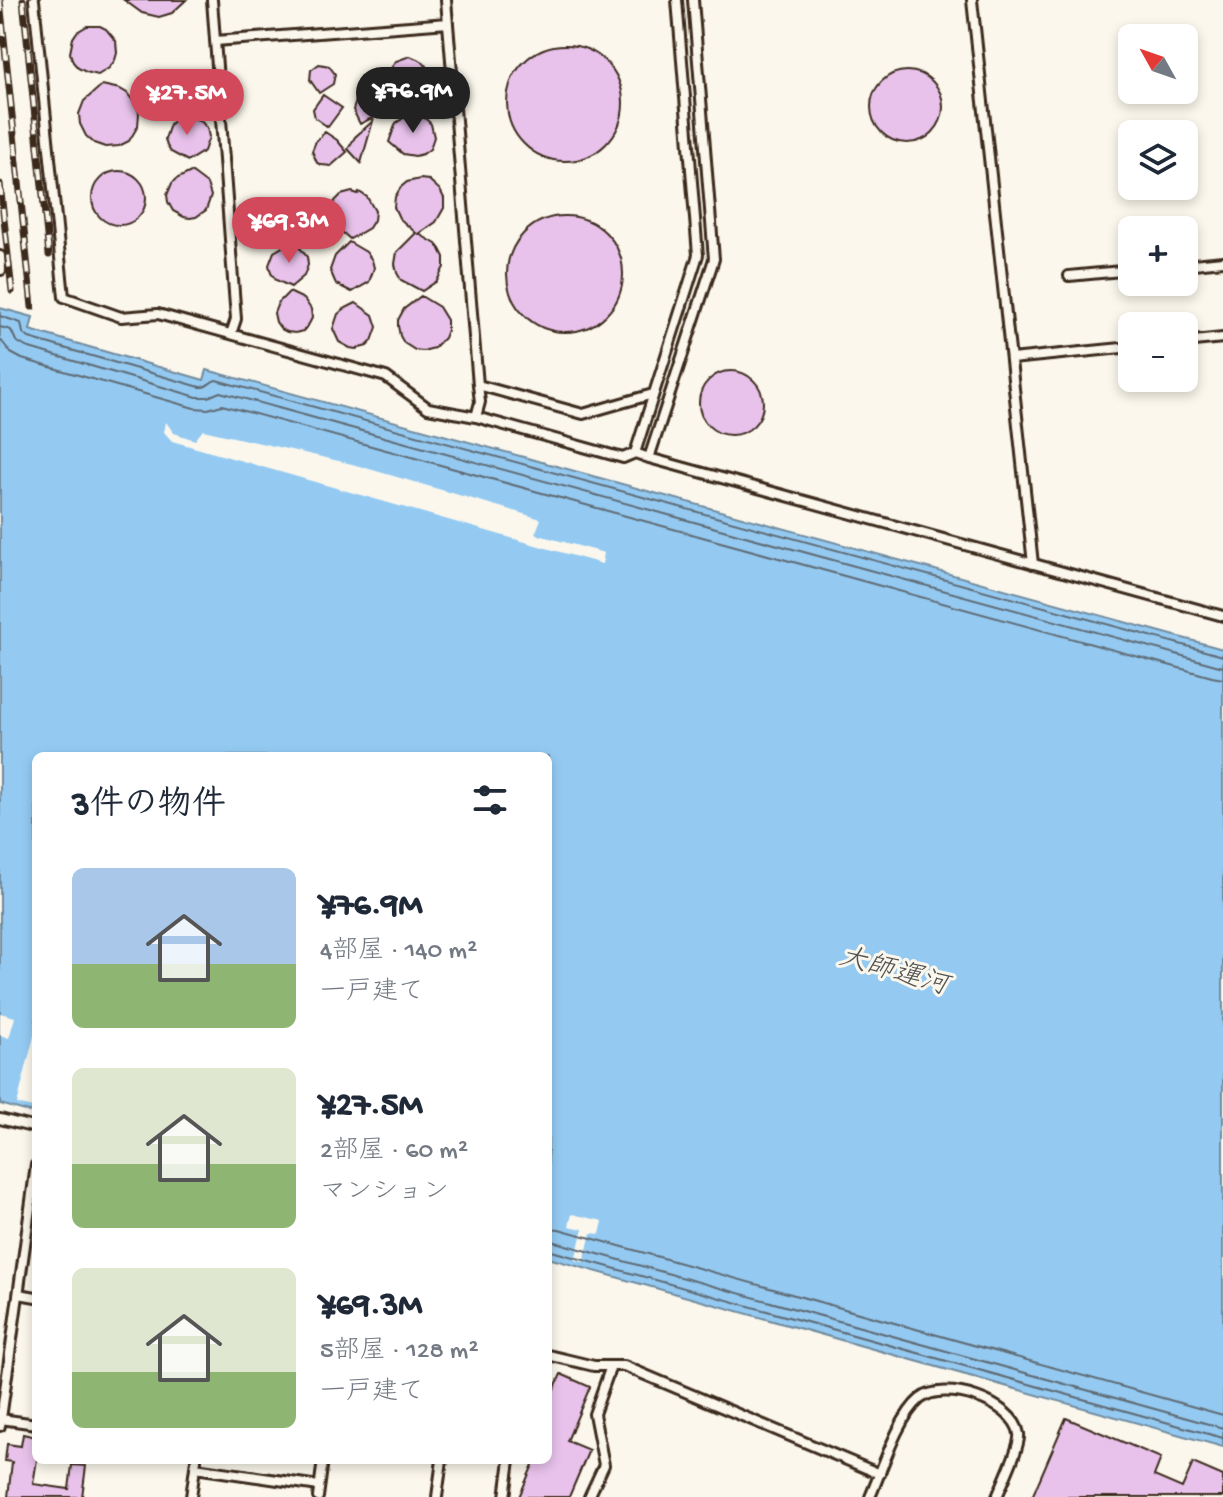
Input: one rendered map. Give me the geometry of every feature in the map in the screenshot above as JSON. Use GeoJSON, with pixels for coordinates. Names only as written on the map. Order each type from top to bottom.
{"type":"FeatureCollection","features":[{"type":"Feature","properties":{"kind":"lane"},"geometry":{"type":"LineString","coordinates":[[34,0],[64,297],[121,317],[158,314],[386,377],[428,408],[476,417],[623,458],[635,453],[1223,616]]}},
{"type":"Feature","properties":{"kind":"lane"},"geometry":{"type":"LineString","coordinates":[[212,0],[236,319],[231,334]]}},
{"type":"Feature","properties":{"kind":"lane"},"geometry":{"type":"LineString","coordinates":[[446,0],[480,402],[476,417]]}},
{"type":"Feature","properties":{"kind":"lane"},"geometry":{"type":"LineString","coordinates":[[635,453],[698,255],[677,0]]}},
{"type":"Feature","properties":{"kind":"lane"},"geometry":{"type":"LineString","coordinates":[[649,458],[714,259],[693,0]]}},
{"type":"Feature","properties":{"kind":"lane"},"geometry":{"type":"LineString","coordinates":[[972,0],[1033,564]]}},
{"type":"Feature","properties":{"kind":"lane"},"geometry":{"type":"LineString","coordinates":[[215,41],[448,23]]}},
{"type":"Feature","properties":{"kind":"lane"},"geometry":{"type":"LineString","coordinates":[[0,256],[0,270]]}},
{"type":"Feature","properties":{"kind":"lane"},"geometry":{"type":"LineString","coordinates":[[1198,264],[1223,261]]}},
{"type":"Feature","properties":{"kind":"lane"},"geometry":{"type":"LineString","coordinates":[[1069,276],[1118,271]]}},
{"type":"Feature","properties":{"kind":"lane"},"geometry":{"type":"LineString","coordinates":[[1198,341],[1223,338]]}},
{"type":"Feature","properties":{"kind":"lane"},"geometry":{"type":"LineString","coordinates":[[1011,359],[1118,348]]}},
{"type":"Feature","properties":{"kind":"lane"},"geometry":{"type":"LineString","coordinates":[[478,385],[583,414],[653,394]]}},
{"type":"Feature","properties":{"kind":"lane"},"geometry":{"type":"LineString","coordinates":[[0,1119],[32,1127]]}},
{"type":"Feature","properties":{"kind":"lane"},"geometry":{"type":"LineString","coordinates":[[32,1195],[1,1422],[32,1424]]}},
{"type":"Feature","properties":{"kind":"lane"},"geometry":{"type":"LineString","coordinates":[[19,1294],[32,1296]]}},
{"type":"Feature","properties":{"kind":"lane"},"geometry":{"type":"LineString","coordinates":[[552,1356],[594,1366],[624,1366],[880,1474]]}},
{"type":"Feature","properties":{"kind":"lane"},"geometry":{"type":"LineString","coordinates":[[589,1497],[604,1465],[594,1414],[611,1366]]}},
{"type":"Feature","properties":{"kind":"lane"},"geometry":{"type":"LineString","coordinates":[[870,1497],[903,1420],[920,1399],[930,1393],[941,1392],[987,1400],[1017,1423],[1020,1438],[997,1497]]}},
{"type":"Feature","properties":{"kind":"lane"},"geometry":{"type":"LineString","coordinates":[[191,1497],[195,1464],[319,1486]]}},
{"type":"Feature","properties":{"kind":"lane"},"geometry":{"type":"LineString","coordinates":[[318,1497],[322,1464]]}},
{"type":"Feature","properties":{"kind":"lane"},"geometry":{"type":"LineString","coordinates":[[437,1497],[441,1464]]}},
{"type":"Feature","properties":{"kind":"lane"},"geometry":{"type":"LineString","coordinates":[[505,1497],[509,1464]]}},
{"type":"Feature","properties":{"kind":"water","name":"大師運河"},"geometry":{"type":"Polygon","coordinates":[[[0,308],[33,317],[30,330],[204,380],[207,370],[1223,649],[1223,1447],[552,1259],[552,752],[32,752],[32,1113],[0,1104],[0,308]]]}},
{"type":"Feature","properties":{"kind":"pier"},"geometry":{"type":"Polygon","coordinates":[[[166,422],[174,433],[195,440],[203,430],[352,464],[541,519],[535,534],[604,553],[602,564],[172,441],[164,432],[166,422]]]}},
{"type":"Feature","properties":{"kind":"pier"},"geometry":{"type":"Polygon","coordinates":[[[0,1013],[15,1017],[9,1038],[0,1035],[0,1013]]]}},
{"type":"Feature","properties":{"kind":"pier"},"geometry":{"type":"Polygon","coordinates":[[[32,1044],[32,1108],[17,1104],[32,1044]]]}},
{"type":"Feature","properties":{"kind":"pier"},"geometry":{"type":"Polygon","coordinates":[[[572,1214],[603,1221],[600,1234],[591,1233],[584,1262],[575,1260],[583,1229],[569,1226],[572,1214]]]}},
{"type":"Feature","properties":{"kind":"building"},"geometry":{"type":"Polygon","coordinates":[[[124,0],[186,0],[172,13],[159,17],[142,13],[124,0]]]}},
{"type":"Feature","properties":{"kind":"building"},"geometry":{"type":"Polygon","coordinates":[[[87,26],[106,29],[116,41],[115,60],[98,75],[78,68],[70,53],[73,38],[87,26]]]}},
{"type":"Feature","properties":{"kind":"building"},"geometry":{"type":"Polygon","coordinates":[[[565,45],[587,50],[606,62],[618,81],[623,103],[618,125],[606,144],[587,156],[565,161],[543,156],[524,144],[512,125],[507,103],[512,81],[524,62],[543,50],[565,45]]]}},
{"type":"Feature","properties":{"kind":"building"},"geometry":{"type":"Polygon","coordinates":[[[410,56],[422,61],[430,79],[425,91],[400,111],[404,99],[381,83],[396,61],[410,56]]]}},
{"type":"Feature","properties":{"kind":"building"},"geometry":{"type":"Polygon","coordinates":[[[319,64],[329,66],[335,74],[333,84],[319,93],[310,80],[311,70],[319,64]]]}},
{"type":"Feature","properties":{"kind":"building"},"geometry":{"type":"Polygon","coordinates":[[[907,71],[927,77],[937,87],[943,107],[937,127],[927,137],[907,143],[887,137],[877,127],[871,107],[877,87],[887,77],[907,71]]]}},
{"type":"Feature","properties":{"kind":"building"},"geometry":{"type":"Polygon","coordinates":[[[102,85],[127,93],[139,113],[138,126],[129,141],[119,146],[105,147],[94,143],[80,124],[79,114],[84,101],[102,85]]]}},
{"type":"Feature","properties":{"kind":"building"},"geometry":{"type":"Polygon","coordinates":[[[370,94],[377,108],[374,117],[360,124],[353,110],[356,101],[370,94]]]}},
{"type":"Feature","properties":{"kind":"building"},"geometry":{"type":"Polygon","coordinates":[[[323,95],[342,108],[328,127],[315,118],[313,109],[323,95]]]}},
{"type":"Feature","properties":{"kind":"building"},"geometry":{"type":"Polygon","coordinates":[[[413,112],[431,124],[434,137],[430,149],[415,156],[403,154],[389,142],[396,123],[413,112]]]}},
{"type":"Feature","properties":{"kind":"building"},"geometry":{"type":"Polygon","coordinates":[[[187,115],[201,121],[209,137],[204,151],[188,161],[171,152],[165,139],[170,124],[187,115]]]}},
{"type":"Feature","properties":{"kind":"building"},"geometry":{"type":"Polygon","coordinates":[[[373,121],[361,163],[348,149],[355,137],[373,121]]]}},
{"type":"Feature","properties":{"kind":"building"},"geometry":{"type":"Polygon","coordinates":[[[325,132],[347,152],[331,166],[317,163],[312,151],[325,132]]]}},
{"type":"Feature","properties":{"kind":"building"},"geometry":{"type":"Polygon","coordinates":[[[119,171],[138,179],[146,198],[138,217],[119,225],[100,217],[92,198],[100,179],[119,171]]]}},
{"type":"Feature","properties":{"kind":"building"},"geometry":{"type":"Polygon","coordinates":[[[191,172],[207,184],[211,196],[206,210],[190,218],[173,211],[167,195],[172,183],[191,172]]]}},
{"type":"Feature","properties":{"kind":"building"},"geometry":{"type":"Polygon","coordinates":[[[429,180],[444,198],[444,208],[436,222],[419,234],[436,244],[444,257],[444,267],[437,281],[422,291],[401,280],[395,264],[397,252],[416,233],[399,218],[394,207],[395,197],[407,182],[429,180]]]}},
{"type":"Feature","properties":{"kind":"building"},"geometry":{"type":"Polygon","coordinates":[[[352,192],[367,197],[375,211],[369,228],[350,239],[335,226],[331,210],[341,195],[352,192]]]}},
{"type":"Feature","properties":{"kind":"building"},"geometry":{"type":"Polygon","coordinates":[[[565,216],[587,221],[606,233],[618,252],[623,274],[618,296],[606,315],[587,327],[565,332],[543,327],[524,315],[512,296],[507,274],[512,252],[524,233],[543,221],[565,216]]]}},
{"type":"Feature","properties":{"kind":"building"},"geometry":{"type":"Polygon","coordinates":[[[349,242],[366,252],[374,268],[369,282],[352,292],[336,284],[330,270],[335,256],[349,242]]]}},
{"type":"Feature","properties":{"kind":"building"},"geometry":{"type":"Polygon","coordinates":[[[286,245],[300,248],[307,257],[308,265],[304,276],[291,287],[276,280],[269,265],[274,252],[286,245]]]}},
{"type":"Feature","properties":{"kind":"building"},"geometry":{"type":"Polygon","coordinates":[[[289,292],[304,299],[311,309],[309,324],[303,331],[295,333],[281,329],[274,313],[278,303],[289,292]]]}},
{"type":"Feature","properties":{"kind":"building"},"geometry":{"type":"Polygon","coordinates":[[[421,296],[439,307],[447,320],[444,338],[434,348],[423,351],[404,343],[398,326],[404,309],[421,296]]]}},
{"type":"Feature","properties":{"kind":"building"},"geometry":{"type":"Polygon","coordinates":[[[356,303],[373,315],[377,327],[372,341],[356,349],[339,342],[333,329],[338,314],[356,303]]]}},
{"type":"Feature","properties":{"kind":"building"},"geometry":{"type":"Polygon","coordinates":[[[731,371],[743,373],[754,380],[761,391],[761,415],[754,426],[743,433],[731,435],[719,433],[708,426],[701,415],[699,403],[701,391],[708,380],[719,373],[731,371]]]}},
{"type":"Feature","properties":{"kind":"building"},"geometry":{"type":"Polygon","coordinates":[[[561,1374],[590,1387],[567,1441],[589,1450],[569,1497],[519,1497],[533,1464],[552,1464],[552,1394],[561,1374]]]}},
{"type":"Feature","properties":{"kind":"building"},"geometry":{"type":"Polygon","coordinates":[[[1066,1418],[1161,1458],[1154,1476],[1182,1488],[1193,1463],[1223,1476],[1223,1497],[1032,1497],[1066,1418]]]}},
{"type":"Feature","properties":{"kind":"building"},"geometry":{"type":"Polygon","coordinates":[[[23,1434],[32,1436],[32,1464],[36,1464],[33,1484],[69,1489],[72,1465],[86,1466],[82,1497],[8,1497],[12,1462],[5,1461],[7,1444],[21,1446],[23,1434]]]}},
{"type":"Feature","properties":{"kind":"railway"},"geometry":{"type":"LineString","coordinates":[[0,0],[32,307]]}},
{"type":"Feature","properties":{"kind":"railway"},"geometry":{"type":"LineString","coordinates":[[23,0],[49,255]]}},
{"type":"Feature","properties":{"kind":"railway"},"geometry":{"type":"LineString","coordinates":[[0,184],[12,291]]}}]}
